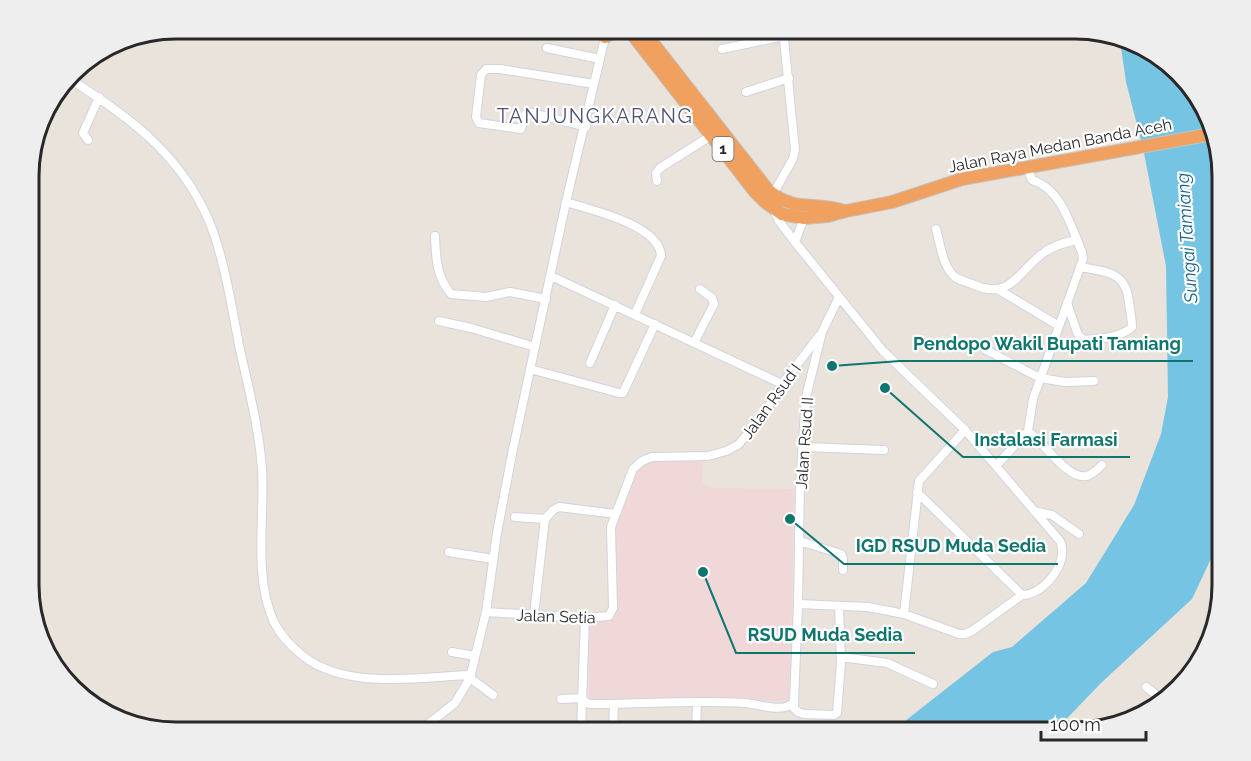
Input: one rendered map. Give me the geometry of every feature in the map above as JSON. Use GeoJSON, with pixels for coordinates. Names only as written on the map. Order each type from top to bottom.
{"type":"FeatureCollection","features":[{"type":"Feature","properties":{"kind":"highway","name":"Jalan Raya Medan Banda Aceh"},"geometry":{"type":"LineString","coordinates":[[638,39],[773,194],[794,205],[846,211]]}},
{"type":"Feature","properties":{"kind":"highway","name":"Jalan Raya Medan Banda Aceh"},"geometry":{"type":"LineString","coordinates":[[649,39],[712,135],[755,192],[774,210],[790,217],[828,216],[892,202],[962,178],[1206,135]]}},
{"type":"Feature","properties":{"kind":"street"},"geometry":{"type":"LineString","coordinates":[[432,722],[455,703],[470,677],[486,612],[510,464],[530,369],[605,39]]}},
{"type":"Feature","properties":{"kind":"street"},"geometry":{"type":"LineString","coordinates":[[722,49],[758,39]]}},
{"type":"Feature","properties":{"kind":"street"},"geometry":{"type":"LineString","coordinates":[[773,194],[794,155],[795,143],[784,39]]}},
{"type":"Feature","properties":{"kind":"street"},"geometry":{"type":"LineString","coordinates":[[547,48],[600,58]]}},
{"type":"Feature","properties":{"kind":"street"},"geometry":{"type":"LineString","coordinates":[[586,127],[529,112],[525,115],[521,129],[479,123],[476,117],[481,75],[484,70],[490,68],[594,84]]}},
{"type":"Feature","properties":{"kind":"street"},"geometry":{"type":"LineString","coordinates":[[746,92],[789,78]]}},
{"type":"Feature","properties":{"kind":"street"},"geometry":{"type":"LineString","coordinates":[[76,83],[125,116],[164,151],[201,206],[214,234],[259,434],[263,496],[263,580],[266,600],[280,633],[305,657],[346,676],[372,679],[470,677],[493,695]]}},
{"type":"Feature","properties":{"kind":"street"},"geometry":{"type":"LineString","coordinates":[[88,140],[82,133],[99,97]]}},
{"type":"Feature","properties":{"kind":"street"},"geometry":{"type":"LineString","coordinates":[[657,181],[656,173],[660,168],[712,135]]}},
{"type":"Feature","properties":{"kind":"street"},"geometry":{"type":"LineString","coordinates":[[996,466],[1028,431],[1031,405],[1083,259],[1061,205],[1047,186],[1032,180],[1027,167]]}},
{"type":"Feature","properties":{"kind":"street"},"geometry":{"type":"LineString","coordinates":[[566,202],[625,222],[642,231],[659,246],[661,256],[635,314]]}},
{"type":"Feature","properties":{"kind":"street"},"geometry":{"type":"LineString","coordinates":[[774,210],[795,242],[883,351],[965,430],[1060,541],[1063,553],[1059,567],[1048,582],[1035,591],[1022,594],[965,634],[904,614],[868,607],[798,604]]}},
{"type":"Feature","properties":{"kind":"street"},"geometry":{"type":"LineString","coordinates":[[795,242],[804,218]]}},
{"type":"Feature","properties":{"kind":"street"},"geometry":{"type":"LineString","coordinates":[[936,229],[947,266],[952,274],[983,290],[999,290],[1014,282],[1040,255],[1053,247],[1076,240]]}},
{"type":"Feature","properties":{"kind":"street"},"geometry":{"type":"LineString","coordinates":[[435,236],[438,274],[451,294],[486,297],[510,292],[546,299]]}},
{"type":"Feature","properties":{"kind":"street"},"geometry":{"type":"LineString","coordinates":[[1066,303],[1078,335],[1084,340],[1107,337],[1127,331],[1132,327],[1129,296],[1124,283],[1108,272],[1080,267]]}},
{"type":"Feature","properties":{"kind":"street"},"geometry":{"type":"LineString","coordinates":[[551,276],[782,384]]}},
{"type":"Feature","properties":{"kind":"street"},"geometry":{"type":"LineString","coordinates":[[694,343],[714,304],[712,298],[700,289]]}},
{"type":"Feature","properties":{"kind":"street"},"geometry":{"type":"LineString","coordinates":[[999,290],[1059,326]]}},
{"type":"Feature","properties":{"kind":"street","name":"Jalan Rsud II"},"geometry":{"type":"LineString","coordinates":[[794,702],[802,447],[808,386],[822,332],[839,297]]}},
{"type":"Feature","properties":{"kind":"street"},"geometry":{"type":"LineString","coordinates":[[590,363],[615,305]]}},
{"type":"Feature","properties":{"kind":"street"},"geometry":{"type":"LineString","coordinates":[[439,321],[535,347]]}},
{"type":"Feature","properties":{"kind":"street"},"geometry":{"type":"LineString","coordinates":[[530,369],[622,393],[625,391],[655,324]]}},
{"type":"Feature","properties":{"kind":"street","name":"Jalan Rsud I"},"geometry":{"type":"LineString","coordinates":[[708,456],[726,451],[744,439],[822,332]]}},
{"type":"Feature","properties":{"kind":"street"},"geometry":{"type":"LineString","coordinates":[[986,350],[1040,378],[1065,382],[1094,381]]}},
{"type":"Feature","properties":{"kind":"street"},"geometry":{"type":"LineString","coordinates":[[904,614],[920,478],[965,430]]}},
{"type":"Feature","properties":{"kind":"street"},"geometry":{"type":"LineString","coordinates":[[1028,431],[1038,438],[1073,474],[1086,476],[1102,465]]}},
{"type":"Feature","properties":{"kind":"street"},"geometry":{"type":"LineString","coordinates":[[802,447],[884,450]]}},
{"type":"Feature","properties":{"kind":"street","name":"Jalan Setia"},"geometry":{"type":"LineString","coordinates":[[486,612],[607,618],[612,614],[611,527],[633,469],[642,461],[656,456],[708,456]]}},
{"type":"Feature","properties":{"kind":"street"},"geometry":{"type":"LineString","coordinates":[[918,492],[1022,594]]}},
{"type":"Feature","properties":{"kind":"street"},"geometry":{"type":"LineString","coordinates":[[534,615],[545,519],[559,507],[616,514]]}},
{"type":"Feature","properties":{"kind":"street"},"geometry":{"type":"LineString","coordinates":[[1034,511],[1052,515],[1079,534]]}},
{"type":"Feature","properties":{"kind":"street"},"geometry":{"type":"LineString","coordinates":[[515,517],[545,519]]}},
{"type":"Feature","properties":{"kind":"street"},"geometry":{"type":"LineString","coordinates":[[800,541],[841,554],[843,570]]}},
{"type":"Feature","properties":{"kind":"street"},"geometry":{"type":"LineString","coordinates":[[449,552],[494,559]]}},
{"type":"Feature","properties":{"kind":"street"},"geometry":{"type":"LineString","coordinates":[[794,702],[794,708],[800,713],[836,714],[841,657],[839,606]]}},
{"type":"Feature","properties":{"kind":"street"},"geometry":{"type":"LineString","coordinates":[[582,722],[585,618]]}},
{"type":"Feature","properties":{"kind":"street"},"geometry":{"type":"LineString","coordinates":[[452,652],[475,656]]}},
{"type":"Feature","properties":{"kind":"street"},"geometry":{"type":"LineString","coordinates":[[841,657],[887,663],[933,684]]}},
{"type":"Feature","properties":{"kind":"street"},"geometry":{"type":"LineString","coordinates":[[1146,687],[1157,695]]}},
{"type":"Feature","properties":{"kind":"street"},"geometry":{"type":"LineString","coordinates":[[561,699],[582,698]]}},
{"type":"Feature","properties":{"kind":"street"},"geometry":{"type":"LineString","coordinates":[[582,698],[590,704],[742,703],[782,708],[794,702]]}},
{"type":"Feature","properties":{"kind":"street"},"geometry":{"type":"LineString","coordinates":[[696,722],[697,703]]}},
{"type":"Feature","properties":{"kind":"street"},"geometry":{"type":"LineString","coordinates":[[613,722],[614,704]]}},
{"type":"Feature","properties":{"kind":"shaded area"},"geometry":{"type":"Polygon","coordinates":[[[703,460],[702,483],[713,488],[794,489],[790,701],[589,701],[588,621],[615,618],[614,526],[636,469],[648,461],[703,460]]]}},
{"type":"Feature","properties":{"kind":"water","name":"Sungai Tamiang"},"geometry":{"type":"Polygon","coordinates":[[[1121,47],[1144,57],[1159,67],[1184,92],[1198,115],[1209,149],[1212,167],[1212,557],[1192,599],[1101,683],[1064,722],[904,722],[993,652],[1012,647],[1086,583],[1134,505],[1161,434],[1168,397],[1166,266],[1143,148],[1126,82],[1121,47]]]}},
{"type":"Feature","properties":{"kind":"place","name":"Pendopo Wakil Bupati Tamiang"},"geometry":{"type":"Point","coordinates":[832,366]}},
{"type":"Feature","properties":{"kind":"place","name":"Instalasi Farmasi"},"geometry":{"type":"Point","coordinates":[885,388]}},
{"type":"Feature","properties":{"kind":"place","name":"IGD RSUD Muda Sedia"},"geometry":{"type":"Point","coordinates":[790,519]}},
{"type":"Feature","properties":{"kind":"place","name":"RSUD Muda Sedia"},"geometry":{"type":"Point","coordinates":[703,572]}},
{"type":"Feature","properties":{"kind":"district","name":"TANJUNGKARANG"},"geometry":{"type":"Point","coordinates":[595,116]}}]}
